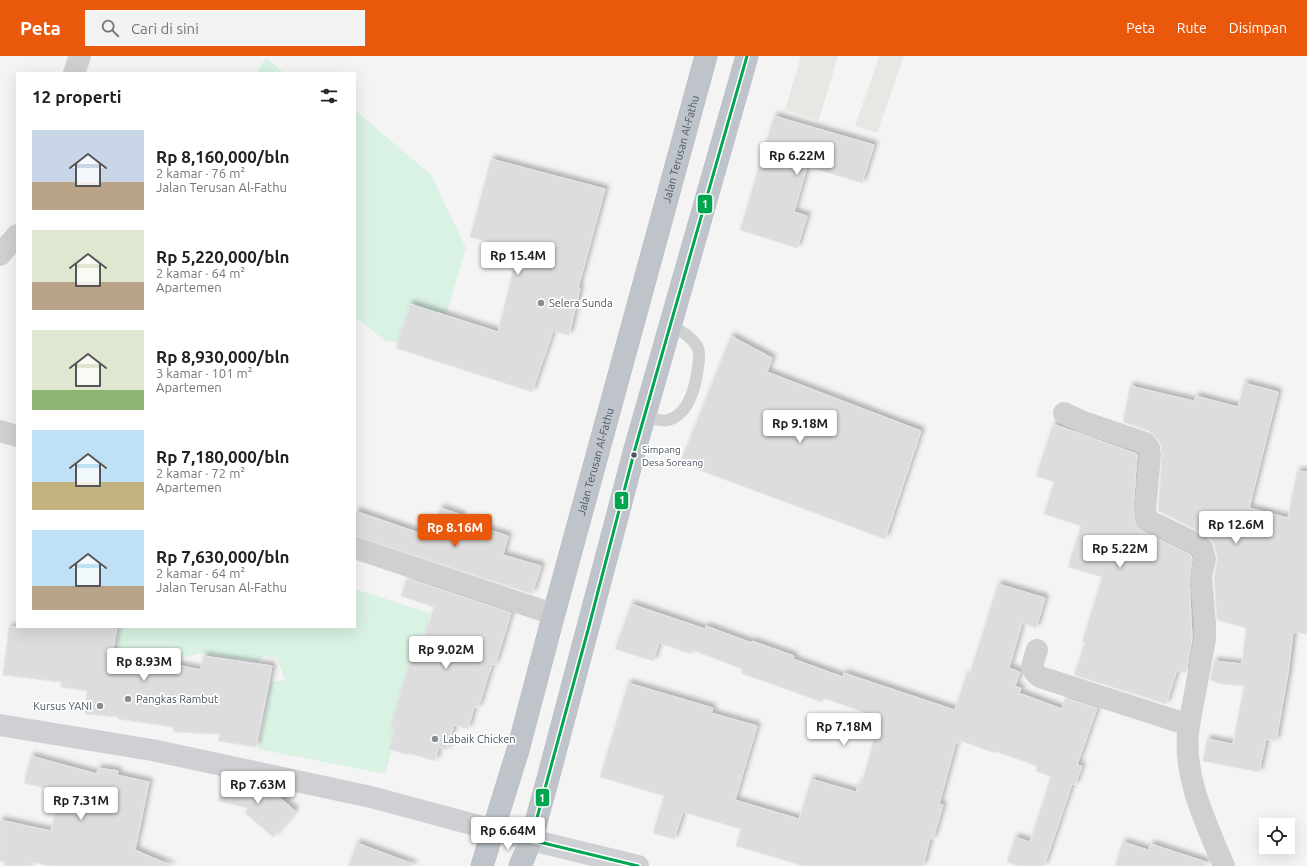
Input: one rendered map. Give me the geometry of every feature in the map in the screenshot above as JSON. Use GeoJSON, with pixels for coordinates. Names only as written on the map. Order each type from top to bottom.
{"type":"FeatureCollection","features":[{"type":"Feature","properties":{"kind":"highway","name":"Jalan Terusan Al-Fathu"},"geometry":{"type":"LineString","coordinates":[[482,866],[518,750],[553,614],[706,56]]}},
{"type":"Feature","properties":{"kind":"highway"},"geometry":{"type":"LineString","coordinates":[[520,866],[531,840],[644,416],[747,56]]}},
{"type":"Feature","properties":{"kind":"street"},"geometry":{"type":"LineString","coordinates":[[0,255],[16,236]]}},
{"type":"Feature","properties":{"kind":"street"},"geometry":{"type":"LineString","coordinates":[[1064,413],[1083,422],[1145,443],[1149,448],[1150,454],[1145,510],[1147,520],[1199,545],[1202,548],[1205,559],[1201,576],[1205,639],[1186,739],[1190,770],[1204,818],[1224,866]]}},
{"type":"Feature","properties":{"kind":"street"},"geometry":{"type":"LineString","coordinates":[[0,431],[16,436]]}},
{"type":"Feature","properties":{"kind":"street"},"geometry":{"type":"LineString","coordinates":[[356,548],[553,614]]}},
{"type":"Feature","properties":{"kind":"street"},"geometry":{"type":"LineString","coordinates":[[1037,650],[1032,664],[1032,669],[1033,672],[1040,677],[1189,725]]}},
{"type":"Feature","properties":{"kind":"street"},"geometry":{"type":"LineString","coordinates":[[0,725],[168,754],[371,797],[531,840],[638,866]]}},
{"type":"Feature","properties":{"kind":"lane"},"geometry":{"type":"LineString","coordinates":[[644,416],[657,420],[668,421],[677,416],[692,397],[699,357],[698,349],[690,337],[670,325]]}},
{"type":"Feature","properties":{"kind":"shaded area"},"geometry":{"type":"Polygon","coordinates":[[[801,56],[838,56],[819,120],[785,110],[801,56]]]}},
{"type":"Feature","properties":{"kind":"shaded area"},"geometry":{"type":"Polygon","coordinates":[[[878,56],[904,56],[877,133],[855,126],[879,57],[878,56]]]}},
{"type":"Feature","properties":{"kind":"green space"},"geometry":{"type":"Polygon","coordinates":[[[266,58],[283,72],[257,72],[266,58]]]}},
{"type":"Feature","properties":{"kind":"green space"},"geometry":{"type":"Polygon","coordinates":[[[356,111],[431,175],[466,248],[446,315],[410,304],[398,342],[385,341],[358,319],[356,320],[356,111]]]}},
{"type":"Feature","properties":{"kind":"green space"},"geometry":{"type":"Polygon","coordinates":[[[356,589],[430,613],[385,774],[259,749],[271,682],[285,680],[277,658],[264,656],[258,661],[201,653],[166,662],[116,650],[120,628],[356,628],[356,589]]]}},
{"type":"Feature","properties":{"kind":"building"},"geometry":{"type":"Polygon","coordinates":[[[774,116],[874,145],[862,183],[807,166],[794,212],[807,216],[797,248],[740,230],[774,116]]]}},
{"type":"Feature","properties":{"kind":"building"},"geometry":{"type":"Polygon","coordinates":[[[491,159],[605,189],[578,288],[580,288],[569,335],[553,331],[532,392],[396,348],[410,304],[498,332],[518,250],[470,237],[491,159]]]}},
{"type":"Feature","properties":{"kind":"building"},"geometry":{"type":"Polygon","coordinates":[[[731,336],[772,358],[767,372],[921,431],[885,539],[680,463],[731,336]]]}},
{"type":"Feature","properties":{"kind":"building"},"geometry":{"type":"Polygon","coordinates":[[[1244,383],[1278,392],[1249,508],[1288,518],[1297,471],[1307,472],[1307,634],[1293,632],[1288,673],[1276,741],[1266,739],[1259,772],[1203,761],[1207,739],[1233,744],[1244,686],[1222,684],[1210,680],[1214,661],[1242,664],[1246,628],[1217,620],[1214,577],[1217,556],[1211,539],[1158,511],[1162,456],[1159,441],[1149,431],[1123,422],[1130,386],[1194,401],[1196,396],[1238,407],[1244,383]]]}},
{"type":"Feature","properties":{"kind":"building"},"geometry":{"type":"Polygon","coordinates":[[[1053,424],[1137,454],[1133,509],[1137,527],[1142,531],[1191,555],[1192,559],[1189,577],[1192,638],[1186,673],[1177,670],[1166,704],[1074,675],[1085,643],[1082,642],[1102,577],[1068,567],[1081,526],[1044,514],[1054,482],[1036,476],[1053,424]]]}},
{"type":"Feature","properties":{"kind":"building"},"geometry":{"type":"Polygon","coordinates":[[[440,508],[462,515],[461,521],[508,536],[503,555],[541,566],[532,594],[356,536],[356,511],[431,537],[440,508]]]}},
{"type":"Feature","properties":{"kind":"building"},"geometry":{"type":"Polygon","coordinates":[[[407,578],[511,613],[495,665],[492,664],[478,708],[474,707],[468,729],[454,725],[447,750],[439,747],[435,761],[389,749],[395,730],[390,729],[409,663],[414,664],[434,607],[401,596],[407,578]]]}},
{"type":"Feature","properties":{"kind":"building"},"geometry":{"type":"Polygon","coordinates":[[[998,584],[1045,598],[1036,628],[1022,623],[1009,668],[1020,672],[1015,686],[1021,688],[1019,693],[1062,709],[1065,698],[1097,708],[1077,765],[1082,766],[1075,785],[1072,784],[1044,866],[1019,866],[1007,862],[1015,837],[1030,842],[1051,777],[1036,771],[1037,766],[994,751],[994,753],[959,740],[958,743],[956,742],[939,804],[943,805],[933,839],[930,838],[923,866],[804,866],[736,846],[741,829],[683,812],[674,839],[653,833],[664,796],[600,777],[628,683],[713,708],[711,713],[757,726],[735,800],[799,819],[811,779],[856,792],[859,783],[862,783],[880,718],[824,698],[822,702],[741,673],[742,669],[692,650],[691,654],[659,643],[653,661],[615,649],[631,604],[705,629],[706,626],[752,643],[752,641],[794,656],[793,659],[843,677],[844,673],[955,710],[966,675],[969,676],[998,584]]]}},
{"type":"Feature","properties":{"kind":"building"},"geometry":{"type":"Polygon","coordinates":[[[9,627],[117,628],[112,655],[158,661],[201,670],[203,656],[272,666],[256,747],[218,741],[220,734],[173,732],[173,727],[118,719],[118,717],[85,714],[87,691],[61,687],[61,682],[3,675],[9,627]]]}},
{"type":"Feature","properties":{"kind":"building"},"geometry":{"type":"Polygon","coordinates":[[[31,756],[97,774],[98,768],[118,771],[117,775],[149,782],[135,850],[172,866],[50,866],[32,862],[31,866],[4,866],[5,862],[0,861],[0,820],[51,831],[60,792],[24,783],[31,756]]]}},
{"type":"Feature","properties":{"kind":"building"},"geometry":{"type":"Polygon","coordinates":[[[224,780],[272,791],[295,811],[273,837],[245,813],[248,808],[218,801],[224,780]]]}},
{"type":"Feature","properties":{"kind":"building"},"geometry":{"type":"Polygon","coordinates":[[[1123,842],[1148,850],[1151,844],[1206,862],[1205,866],[1115,866],[1123,842]]]}},
{"type":"Feature","properties":{"kind":"building"},"geometry":{"type":"Polygon","coordinates":[[[357,843],[413,864],[413,866],[348,866],[357,843]]]}},
{"type":"Feature","properties":{"kind":"transit line","name":"1"},"geometry":{"type":"LineString","coordinates":[[638,866],[531,840],[635,449],[747,56]]}},
{"type":"Feature","properties":{"kind":"place","name":"Selera Sunda"},"geometry":{"type":"Point","coordinates":[541,303]}},
{"type":"Feature","properties":{"kind":"place","name":"Simpang Desa Soreang"},"geometry":{"type":"Point","coordinates":[634,455]}},
{"type":"Feature","properties":{"kind":"place","name":"Pangkas Rambut"},"geometry":{"type":"Point","coordinates":[128,699]}},
{"type":"Feature","properties":{"kind":"place","name":"Kursus YANI"},"geometry":{"type":"Point","coordinates":[100,706]}},
{"type":"Feature","properties":{"kind":"place","name":"Labaik Chicken"},"geometry":{"type":"Point","coordinates":[435,739]}}]}
